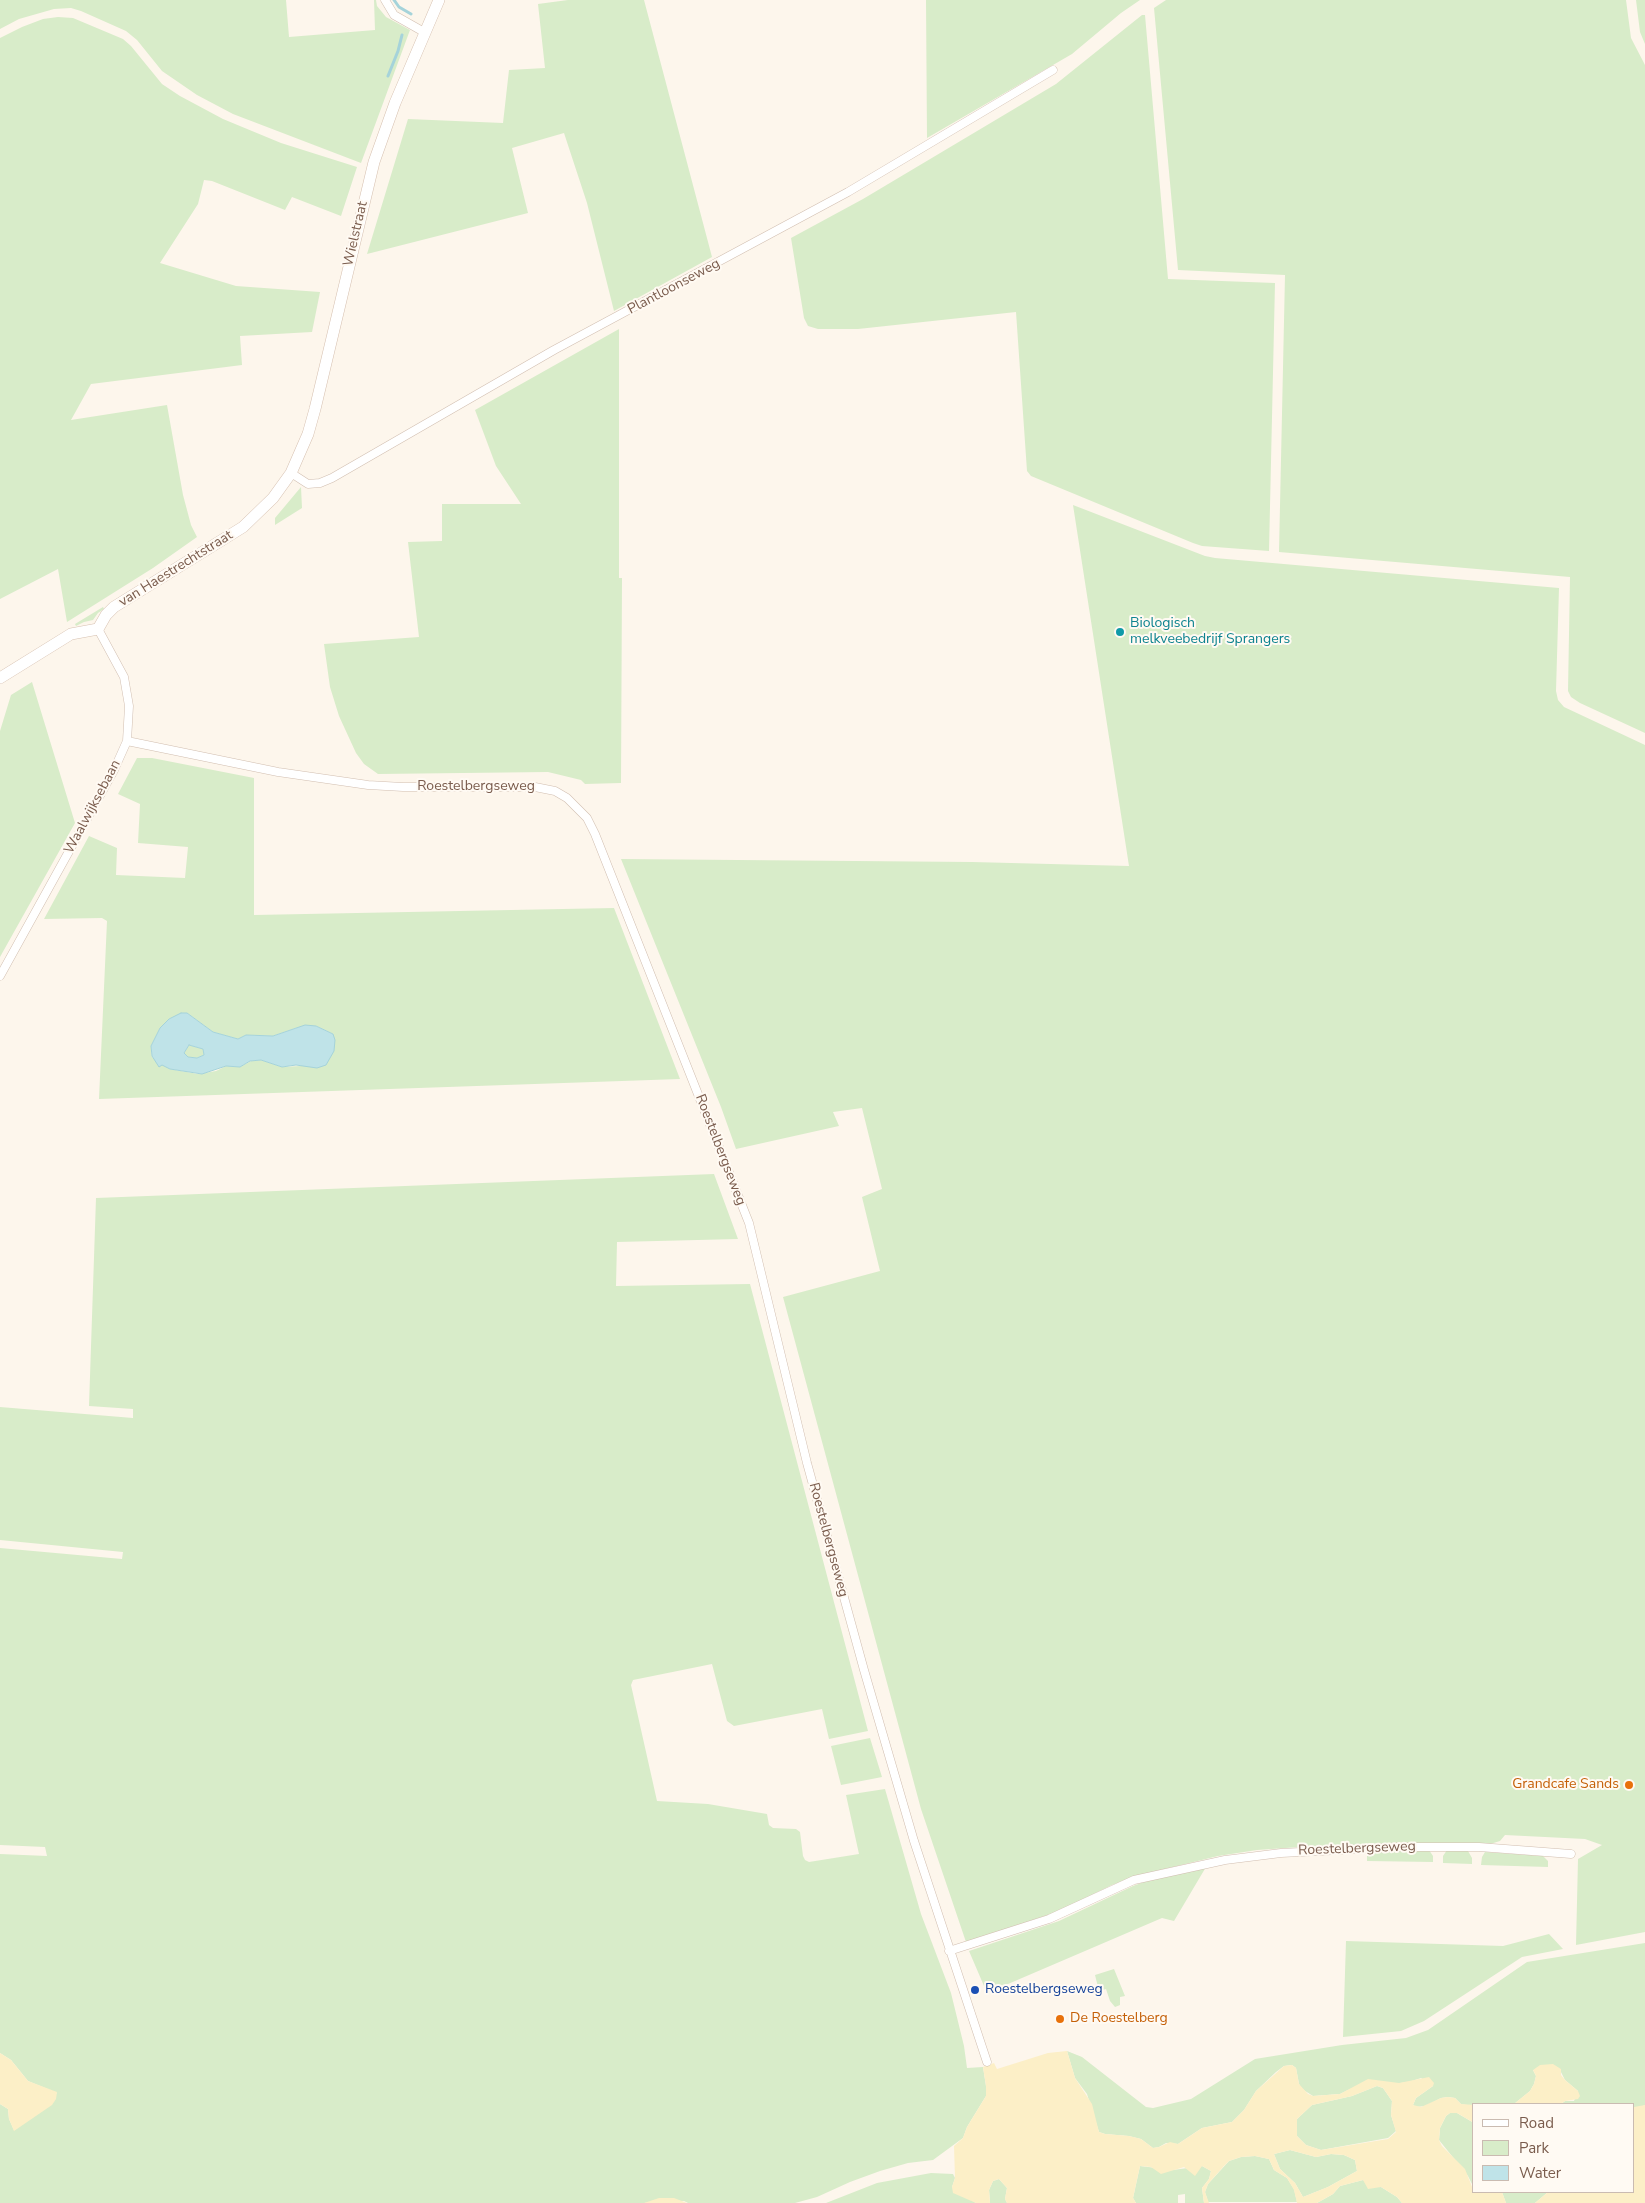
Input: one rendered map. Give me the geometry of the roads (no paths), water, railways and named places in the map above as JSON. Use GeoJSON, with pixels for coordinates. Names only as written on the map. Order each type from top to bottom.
{"type":"FeatureCollection","features":[{"type":"Feature","properties":{"kind":"street"},"geometry":{"type":"LineString","coordinates":[[385,0],[394,15],[424,32]]}},
{"type":"Feature","properties":{"kind":"street","name":"Wielstraat"},"geometry":{"type":"LineString","coordinates":[[291,473],[308,434],[315,409],[372,169],[424,32],[439,0]]}},
{"type":"Feature","properties":{"kind":"street","name":"Plantloonseweg"},"geometry":{"type":"LineString","coordinates":[[291,473],[308,484],[320,483],[332,478],[554,350],[848,192],[1053,70]]}},
{"type":"Feature","properties":{"kind":"street","name":"van Haestrechtstraat"},"geometry":{"type":"LineString","coordinates":[[98,630],[106,615],[114,608],[243,527],[273,498],[291,473]]}},
{"type":"Feature","properties":{"kind":"street"},"geometry":{"type":"LineString","coordinates":[[0,678],[71,634],[98,630]]}},
{"type":"Feature","properties":{"kind":"street","name":"Waalwijksebaan"},"geometry":{"type":"LineString","coordinates":[[0,976],[109,779],[127,740],[129,706],[124,677],[98,630]]}},
{"type":"Feature","properties":{"kind":"street","name":"Roestelbergseweg"},"geometry":{"type":"LineString","coordinates":[[127,740],[278,772],[368,785],[404,787],[535,786],[567,798],[587,818],[595,834],[748,1223],[815,1491],[914,1841],[987,2062]]}},
{"type":"Feature","properties":{"kind":"street","name":"Roestelbergseweg"},"geometry":{"type":"LineString","coordinates":[[949,1951],[1049,1919],[1134,1880],[1225,1860],[1297,1851],[1399,1847],[1479,1847],[1571,1854]]}},
{"type":"Feature","properties":{"kind":"water"},"geometry":{"type":"Polygon","coordinates":[[[181,1013],[187,1013],[213,1032],[238,1039],[246,1035],[273,1036],[305,1025],[316,1026],[333,1034],[335,1040],[334,1051],[326,1065],[317,1068],[296,1065],[282,1067],[261,1060],[250,1061],[240,1067],[226,1066],[202,1074],[170,1069],[162,1065],[159,1067],[152,1056],[151,1046],[160,1028],[169,1019],[181,1013]],[[189,1045],[184,1053],[188,1057],[197,1058],[204,1055],[203,1049],[189,1045]]]}},
{"type":"Feature","properties":{"kind":"waterway"},"geometry":{"type":"LineString","coordinates":[[394,0],[399,7],[411,14]]}},
{"type":"Feature","properties":{"kind":"waterway"},"geometry":{"type":"LineString","coordinates":[[388,76],[402,35]]}},
{"type":"Feature","properties":{"kind":"place","name":"Biologisch melkveebedrijf Sprangers"},"geometry":{"type":"Point","coordinates":[1120,632]}},
{"type":"Feature","properties":{"kind":"place","name":"Grandcafe Sands"},"geometry":{"type":"Point","coordinates":[1629,1785]}},
{"type":"Feature","properties":{"kind":"place","name":"Roestelbergseweg"},"geometry":{"type":"Point","coordinates":[975,1990]}},
{"type":"Feature","properties":{"kind":"place","name":"De Roestelberg"},"geometry":{"type":"Point","coordinates":[1060,2019]}}]}
